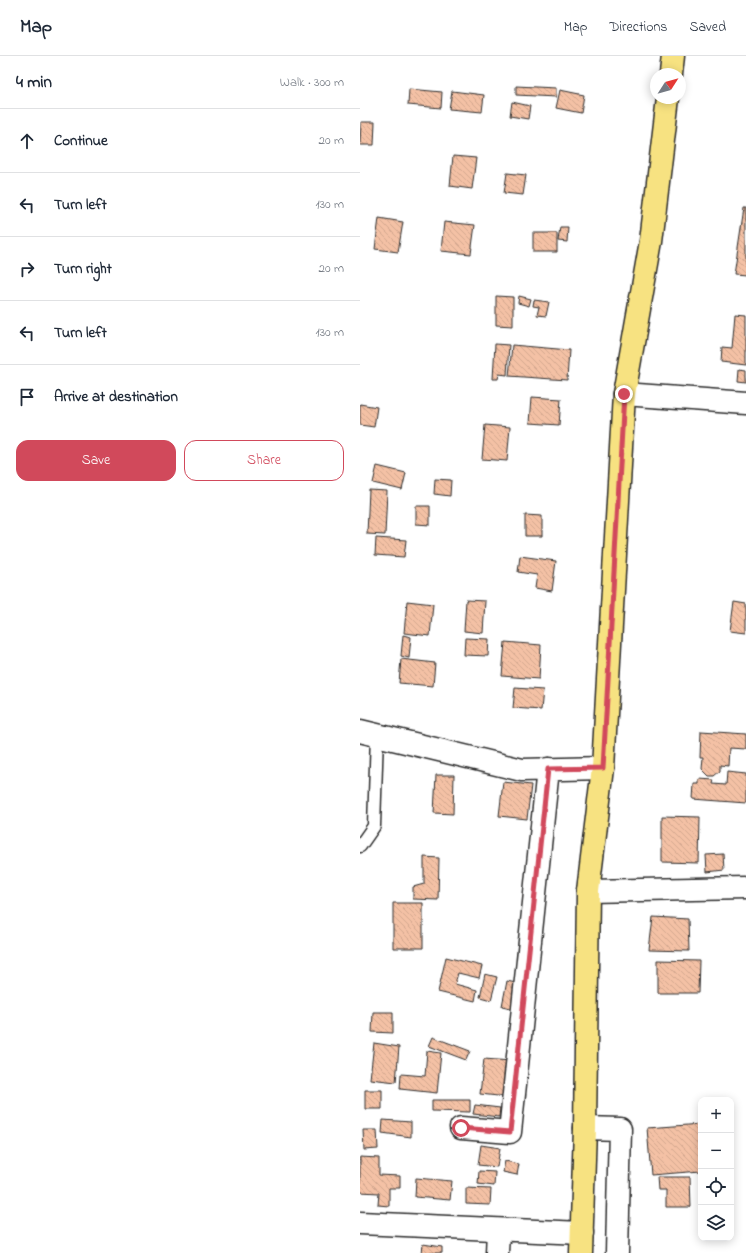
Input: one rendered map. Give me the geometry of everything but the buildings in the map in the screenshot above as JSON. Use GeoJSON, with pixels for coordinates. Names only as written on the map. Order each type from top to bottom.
{"type":"FeatureCollection","features":[{"type":"Feature","properties":{"kind":"main road"},"geometry":{"type":"LineString","coordinates":[[581,1243],[585,1128],[588,891],[603,768],[624,394],[650,241],[667,104]]}},
{"type":"Feature","properties":{"kind":"street"},"geometry":{"type":"LineString","coordinates":[[624,394],[746,403]]}},
{"type":"Feature","properties":{"kind":"street"},"geometry":{"type":"LineString","coordinates":[[369,733],[522,770],[603,768]]}},
{"type":"Feature","properties":{"kind":"street"},"geometry":{"type":"LineString","coordinates":[[461,1128],[510,1132],[548,769]]}},
{"type":"Feature","properties":{"kind":"street"},"geometry":{"type":"LineString","coordinates":[[588,891],[746,888]]}},
{"type":"Feature","properties":{"kind":"street"},"geometry":{"type":"LineString","coordinates":[[585,1128],[620,1128],[618,1253]]}},
{"type":"Feature","properties":{"kind":"street"},"geometry":{"type":"LineString","coordinates":[[360,1223],[498,1230],[581,1243]]}},
{"type":"Feature","properties":{"kind":"street"},"geometry":{"type":"LineString","coordinates":[[497,1253],[498,1230]]}},
{"type":"Feature","properties":{"kind":"lane"},"geometry":{"type":"LineString","coordinates":[[360,846],[374,826],[369,733]]}},
{"type":"Feature","properties":{"kind":"route"},"geometry":{"type":"LineString","coordinates":[[461,1128],[510,1132],[548,769],[603,768],[624,394]]}}]}
